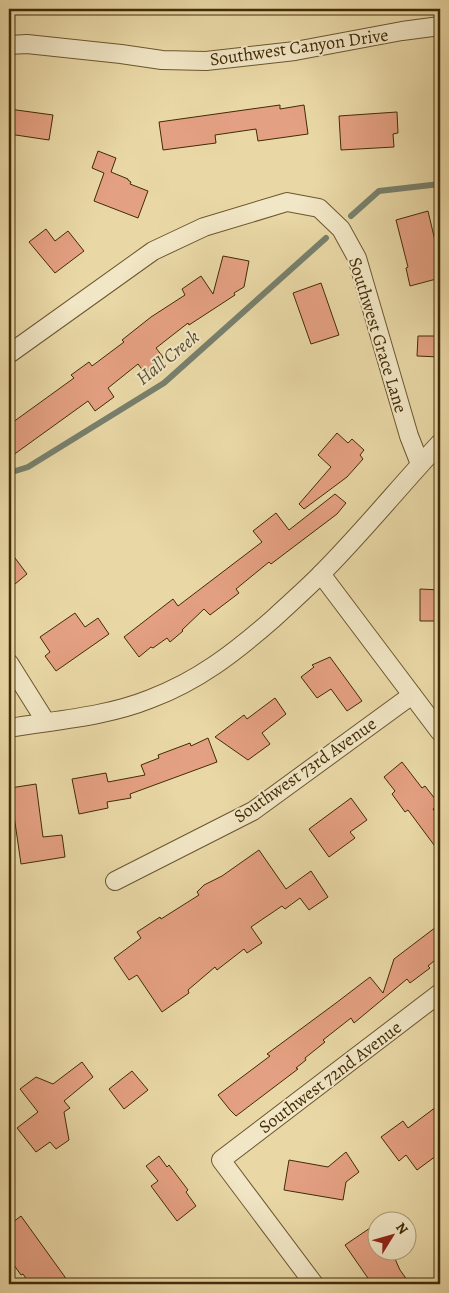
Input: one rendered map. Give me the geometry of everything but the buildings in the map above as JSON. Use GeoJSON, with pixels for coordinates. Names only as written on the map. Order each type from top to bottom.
{"type":"FeatureCollection","features":[{"type":"Feature","properties":{"kind":"street","name":"Southwest Canyon Drive"},"geometry":{"type":"LineString","coordinates":[[9,45],[27,44],[162,60],[206,61],[295,51],[402,31],[440,26]]}},
{"type":"Feature","properties":{"kind":"street","name":"Southwest Grace Lane"},"geometry":{"type":"LineString","coordinates":[[9,354],[153,251],[204,227],[287,202],[319,208],[341,229],[357,258],[409,436],[420,464]]}},
{"type":"Feature","properties":{"kind":"street"},"geometry":{"type":"LineString","coordinates":[[9,728],[94,715],[118,709],[148,700],[200,676],[253,636],[321,574],[440,443]]}},
{"type":"Feature","properties":{"kind":"street"},"geometry":{"type":"LineString","coordinates":[[321,574],[440,732]]}},
{"type":"Feature","properties":{"kind":"street"},"geometry":{"type":"LineString","coordinates":[[9,664],[46,722]]}},
{"type":"Feature","properties":{"kind":"street","name":"Southwest 73rd Avenue"},"geometry":{"type":"LineString","coordinates":[[115,881],[253,811],[412,695]]}},
{"type":"Feature","properties":{"kind":"street","name":"Southwest 72nd Avenue"},"geometry":{"type":"LineString","coordinates":[[314,1284],[220,1160],[440,993]]}},
{"type":"Feature","properties":{"kind":"waterway","name":"Hall Creek"},"geometry":{"type":"LineString","coordinates":[[351,216],[379,191],[440,184]]}},
{"type":"Feature","properties":{"kind":"waterway","name":"Hall Creek"},"geometry":{"type":"LineString","coordinates":[[9,473],[28,467],[164,383],[326,238]]}}]}
